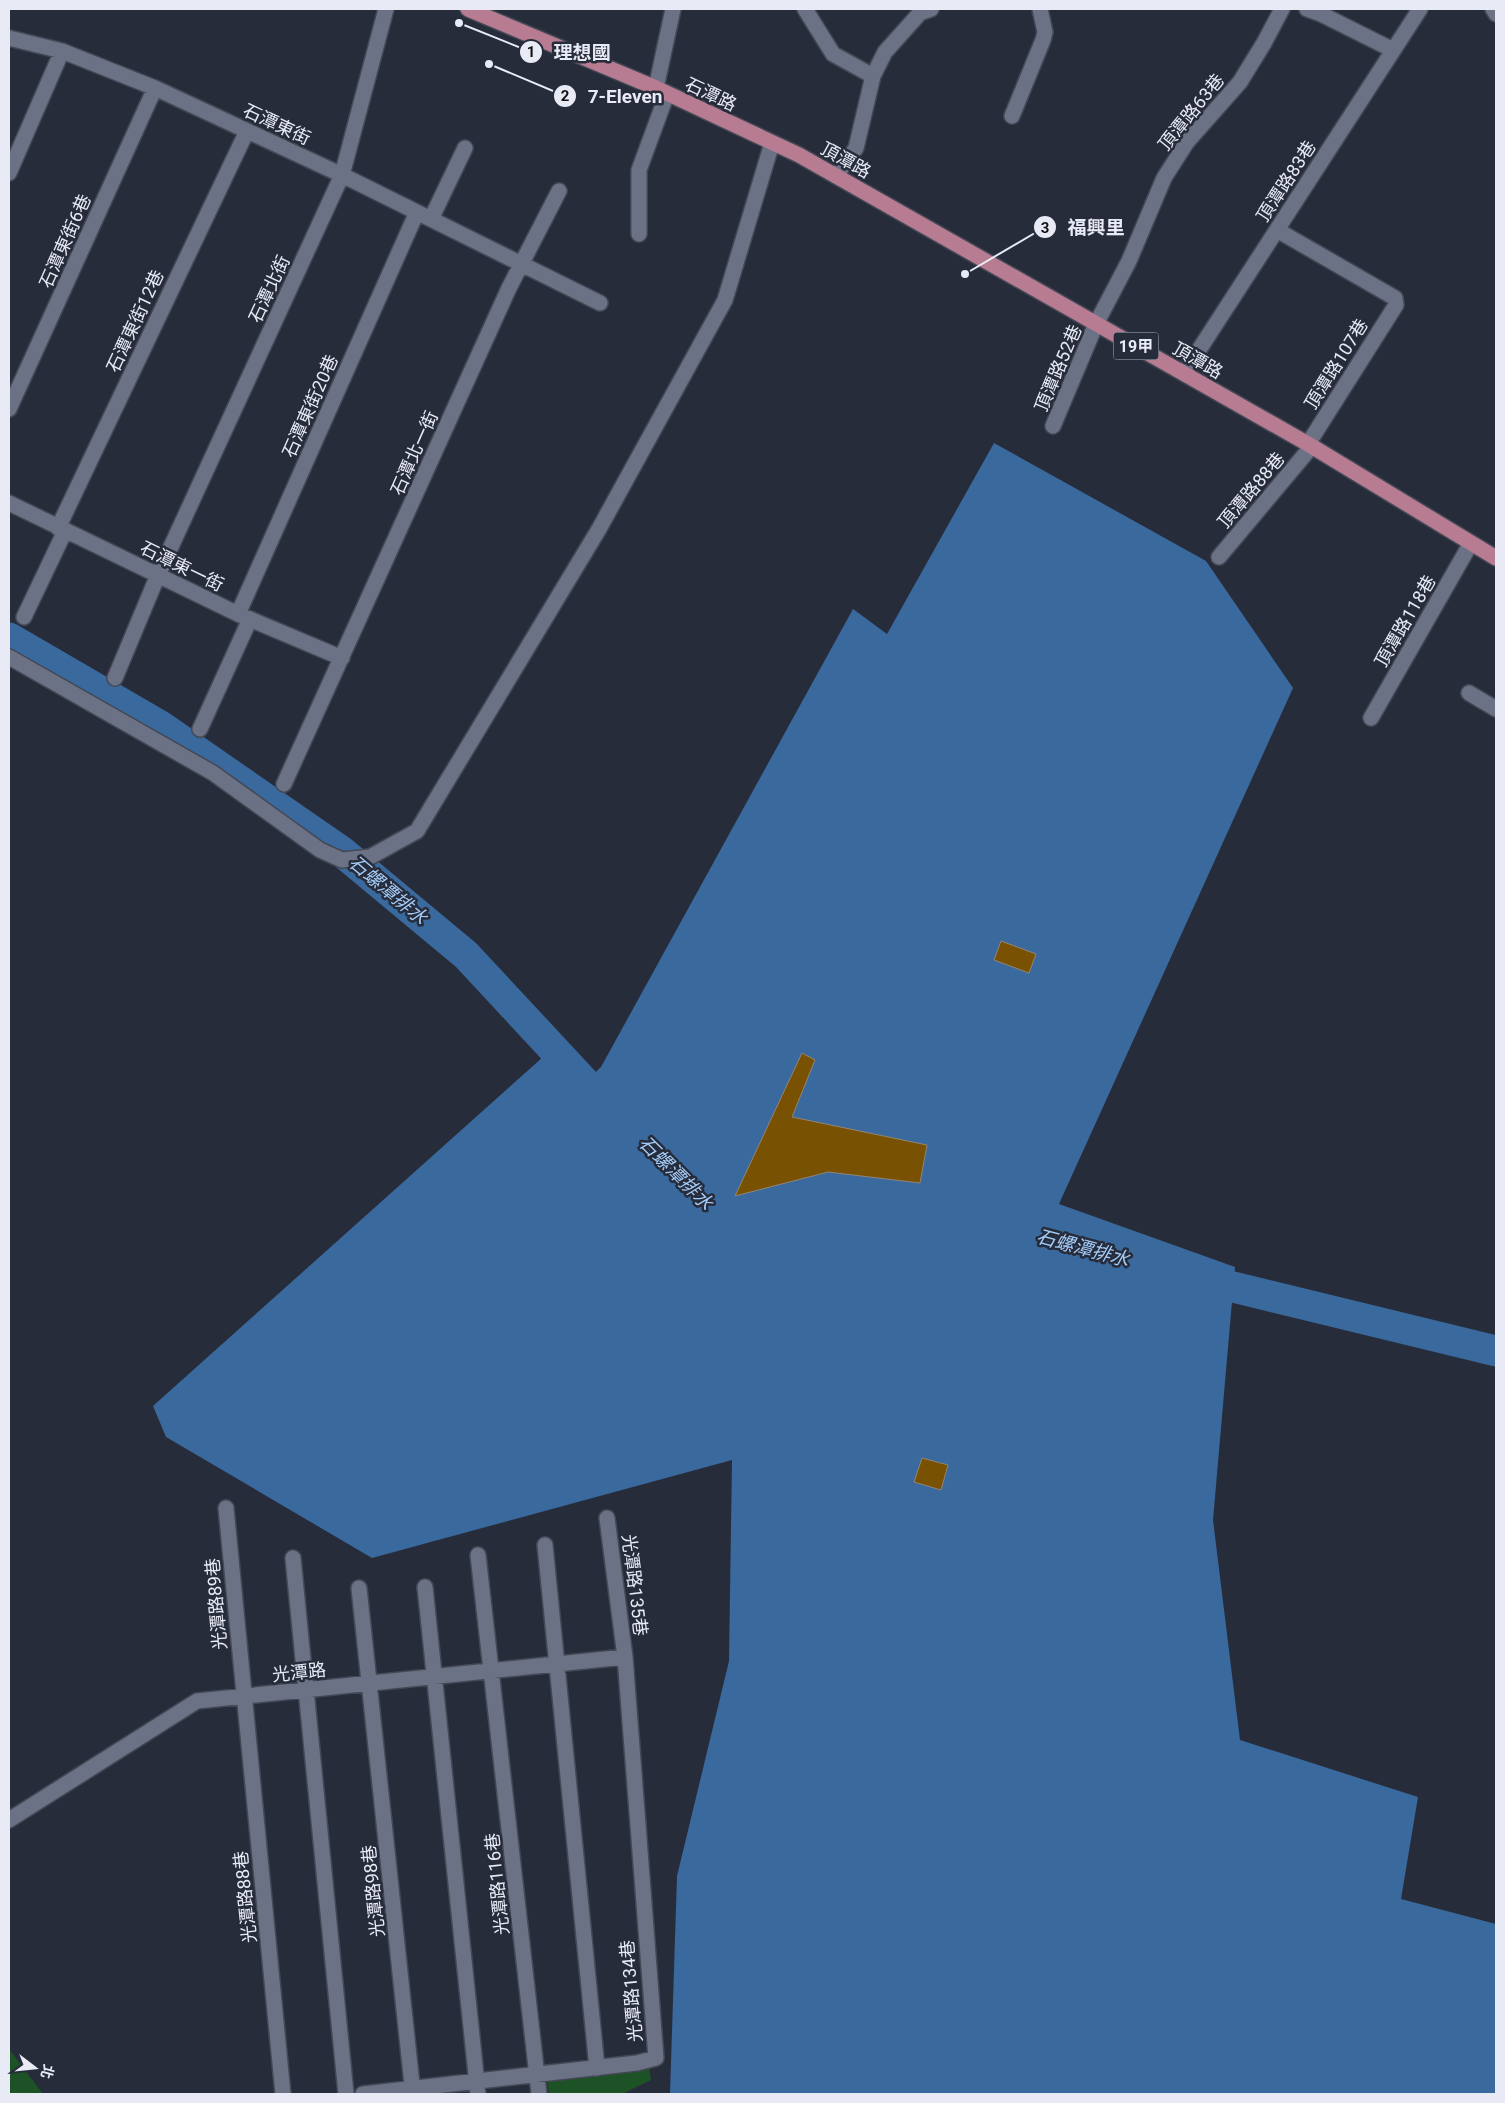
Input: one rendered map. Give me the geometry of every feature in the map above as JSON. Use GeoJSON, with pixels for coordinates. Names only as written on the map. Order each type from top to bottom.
{"type":"FeatureCollection","features":[{"type":"Feature","properties":{"kind":"main road","name":"石潭路"},"geometry":{"type":"LineString","coordinates":[[468,9],[662,91],[772,143]]}},
{"type":"Feature","properties":{"kind":"main road","name":"頂潭路"},"geometry":{"type":"LineString","coordinates":[[772,143],[836,176],[1310,445],[1496,558]]}},
{"type":"Feature","properties":{"kind":"street","name":"石潭北街"},"geometry":{"type":"LineString","coordinates":[[115,678],[158,575],[342,175],[386,9]]}},
{"type":"Feature","properties":{"kind":"street"},"geometry":{"type":"LineString","coordinates":[[639,234],[639,170],[662,91],[673,9]]}},
{"type":"Feature","properties":{"kind":"street"},"geometry":{"type":"LineString","coordinates":[[805,9],[833,54],[874,76]]}},
{"type":"Feature","properties":{"kind":"street"},"geometry":{"type":"LineString","coordinates":[[836,176],[856,148],[874,76],[885,52],[920,13],[931,9]]}},
{"type":"Feature","properties":{"kind":"street"},"geometry":{"type":"LineString","coordinates":[[1012,116],[1043,40],[1045,32],[1040,9]]}},
{"type":"Feature","properties":{"kind":"street","name":"頂潭路63巷"},"geometry":{"type":"LineString","coordinates":[[1096,324],[1129,261],[1164,178],[1176,157],[1240,82],[1282,9]]}},
{"type":"Feature","properties":{"kind":"street"},"geometry":{"type":"LineString","coordinates":[[1307,9],[1321,14],[1393,50]]}},
{"type":"Feature","properties":{"kind":"street","name":"頂潭路83巷"},"geometry":{"type":"LineString","coordinates":[[1184,373],[1420,9]]}},
{"type":"Feature","properties":{"kind":"street"},"geometry":{"type":"LineString","coordinates":[[1493,9],[1496,14]]}},
{"type":"Feature","properties":{"kind":"street","name":"石潭東街"},"geometry":{"type":"LineString","coordinates":[[9,38],[62,51],[155,88],[342,175],[600,303]]}},
{"type":"Feature","properties":{"kind":"street"},"geometry":{"type":"LineString","coordinates":[[9,173],[62,51]]}},
{"type":"Feature","properties":{"kind":"street","name":"石潭東街6巷"},"geometry":{"type":"LineString","coordinates":[[9,409],[155,88]]}},
{"type":"Feature","properties":{"kind":"street","name":"石潭東街12巷"},"geometry":{"type":"LineString","coordinates":[[24,617],[62,529],[247,130]]}},
{"type":"Feature","properties":{"kind":"street"},"geometry":{"type":"LineString","coordinates":[[9,657],[214,773],[320,850],[342,860],[370,857],[417,831],[599,530],[725,300],[772,143]]}},
{"type":"Feature","properties":{"kind":"street"},"geometry":{"type":"LineString","coordinates":[[431,219],[465,148]]}},
{"type":"Feature","properties":{"kind":"street","name":"石潭北一街"},"geometry":{"type":"LineString","coordinates":[[284,784],[521,264],[559,191]]}},
{"type":"Feature","properties":{"kind":"street","name":"石潭東街20巷"},"geometry":{"type":"LineString","coordinates":[[200,729],[244,617],[417,212]]}},
{"type":"Feature","properties":{"kind":"street","name":"頂潭路107巷"},"geometry":{"type":"LineString","coordinates":[[1277,230],[1389,293],[1394,298],[1396,305],[1310,445]]}},
{"type":"Feature","properties":{"kind":"street","name":"頂潭路52巷"},"geometry":{"type":"LineString","coordinates":[[1054,426],[1096,324]]}},
{"type":"Feature","properties":{"kind":"street","name":"頂潭路88巷"},"geometry":{"type":"LineString","coordinates":[[1219,557],[1310,445]]}},
{"type":"Feature","properties":{"kind":"street","name":"石潭東一街"},"geometry":{"type":"LineString","coordinates":[[9,502],[244,617],[342,658]]}},
{"type":"Feature","properties":{"kind":"street","name":"頂潭路118巷"},"geometry":{"type":"LineString","coordinates":[[1371,718],[1471,543]]}},
{"type":"Feature","properties":{"kind":"street"},"geometry":{"type":"LineString","coordinates":[[1470,693],[1496,709]]}},
{"type":"Feature","properties":{"kind":"street","name":"光潭路89巷"},"geometry":{"type":"LineString","coordinates":[[226,1508],[244,1696]]}},
{"type":"Feature","properties":{"kind":"street","name":"光潭路135巷"},"geometry":{"type":"LineString","coordinates":[[607,1518],[625,1657]]}},
{"type":"Feature","properties":{"kind":"street"},"geometry":{"type":"LineString","coordinates":[[545,1544],[597,2068]]}},
{"type":"Feature","properties":{"kind":"street","name":"光潭路116巷"},"geometry":{"type":"LineString","coordinates":[[478,1555],[539,2094]]}},
{"type":"Feature","properties":{"kind":"street"},"geometry":{"type":"LineString","coordinates":[[293,1558],[346,2094]]}},
{"type":"Feature","properties":{"kind":"street"},"geometry":{"type":"LineString","coordinates":[[425,1587],[477,2088]]}},
{"type":"Feature","properties":{"kind":"street","name":"光潭路98巷"},"geometry":{"type":"LineString","coordinates":[[359,1588],[413,2091]]}},
{"type":"Feature","properties":{"kind":"street","name":"光潭路"},"geometry":{"type":"LineString","coordinates":[[9,1820],[197,1701],[625,1657]]}},
{"type":"Feature","properties":{"kind":"street","name":"光潭路134巷"},"geometry":{"type":"LineString","coordinates":[[363,2094],[477,2088],[537,2074],[597,2068],[656,2058],[625,1657]]}},
{"type":"Feature","properties":{"kind":"street","name":"光潭路88巷"},"geometry":{"type":"LineString","coordinates":[[244,1696],[282,2094]]}},
{"type":"Feature","properties":{"kind":"green space"},"geometry":{"type":"Polygon","coordinates":[[[9,2049],[43,2094],[9,2094],[9,2049]]]}},
{"type":"Feature","properties":{"kind":"green space"},"geometry":{"type":"Polygon","coordinates":[[[648,2059],[651,2080],[622,2094],[549,2094],[546,2073],[648,2059]]]}},
{"type":"Feature","properties":{"kind":"water"},"geometry":{"type":"Polygon","coordinates":[[[994,443],[1206,561],[1293,688],[1059,1204],[1235,1267],[1213,1520],[1240,1740],[1418,1797],[1401,1899],[1496,1924],[1496,2094],[670,2094],[677,1876],[729,1661],[732,1460],[372,1558],[166,1437],[153,1406],[543,1057],[576,1091],[601,1067],[853,609],[887,634],[994,443]]]}},
{"type":"Feature","properties":{"kind":"building"},"geometry":{"type":"Polygon","coordinates":[[[1001,941],[1036,954],[1029,973],[994,960],[1001,941]]]}},
{"type":"Feature","properties":{"kind":"building"},"geometry":{"type":"Polygon","coordinates":[[[802,1053],[815,1060],[792,1117],[927,1145],[920,1183],[828,1172],[735,1196],[802,1053]]]}},
{"type":"Feature","properties":{"kind":"building"},"geometry":{"type":"Polygon","coordinates":[[[922,1458],[948,1465],[941,1490],[914,1482],[922,1458]]]}},
{"type":"Feature","properties":{"kind":"waterway","name":"石螺潭排水"},"geometry":{"type":"LineString","coordinates":[[9,638],[162,727],[341,851],[466,955],[613,1113]]}},
{"type":"Feature","properties":{"kind":"waterway","name":"石螺潭排水"},"geometry":{"type":"LineString","coordinates":[[1192,1277],[1496,1351]]}},
{"type":"Feature","properties":{"kind":"place","name":"理想國"},"geometry":{"type":"Point","coordinates":[459,23]}},
{"type":"Feature","properties":{"kind":"place","name":"7-Eleven"},"geometry":{"type":"Point","coordinates":[489,64]}},
{"type":"Feature","properties":{"kind":"place","name":"福興里"},"geometry":{"type":"Point","coordinates":[965,274]}}]}
